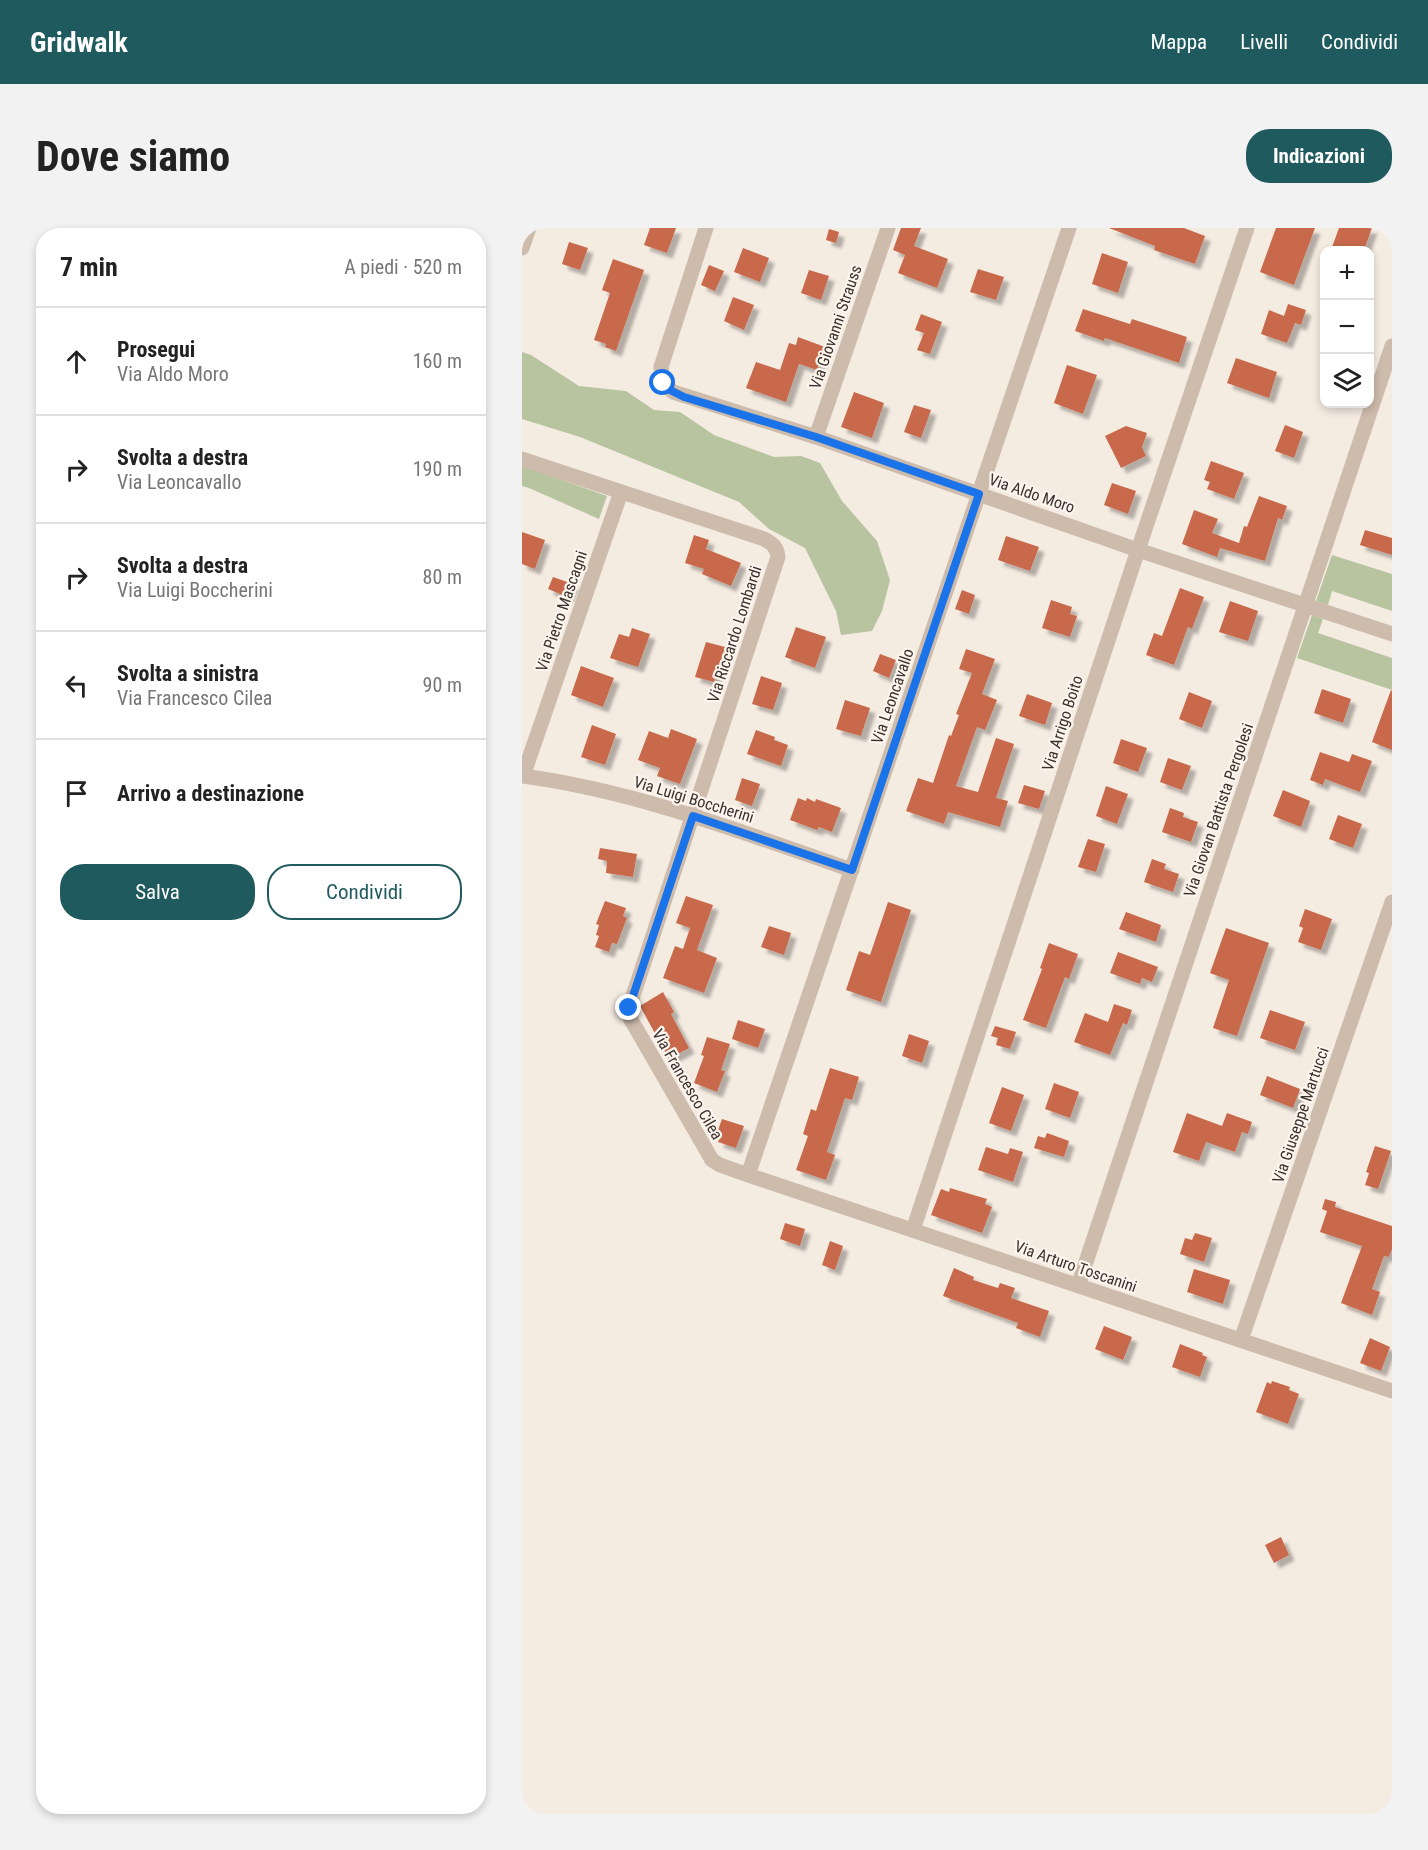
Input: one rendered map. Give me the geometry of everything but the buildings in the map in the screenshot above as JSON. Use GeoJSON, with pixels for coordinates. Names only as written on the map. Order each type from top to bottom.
{"type":"FeatureCollection","features":[{"type":"Feature","properties":{"kind":"street"},"geometry":{"type":"LineString","coordinates":[[522,248],[529,228]]}},
{"type":"Feature","properties":{"kind":"street","name":"Via Aldo Moro"},"geometry":{"type":"LineString","coordinates":[[706,228],[662,360],[660,373],[663,383],[670,390],[684,397],[816,437],[1138,550],[1392,634]]}},
{"type":"Feature","properties":{"kind":"street","name":"Via Giovanni Strauss"},"geometry":{"type":"LineString","coordinates":[[816,437],[888,228]]}},
{"type":"Feature","properties":{"kind":"street","name":"Via Leoncavallo"},"geometry":{"type":"LineString","coordinates":[[748,1175],[1069,228]]}},
{"type":"Feature","properties":{"kind":"street","name":"Via Arrigo Boito"},"geometry":{"type":"LineString","coordinates":[[913,1230],[1247,228]]}},
{"type":"Feature","properties":{"kind":"street","name":"Via Giovan Battista Pergolesi"},"geometry":{"type":"LineString","coordinates":[[1078,1286],[1392,346]]}},
{"type":"Feature","properties":{"kind":"street","name":"Via Riccardo Lombardi"},"geometry":{"type":"LineString","coordinates":[[522,459],[764,539],[775,546],[778,557],[693,816]]}},
{"type":"Feature","properties":{"kind":"street","name":"Via Pietro Mascagni"},"geometry":{"type":"LineString","coordinates":[[522,776],[621,492]]}},
{"type":"Feature","properties":{"kind":"street","name":"Via Luigi Boccherini"},"geometry":{"type":"LineString","coordinates":[[522,776],[599,789],[693,816],[852,870]]}},
{"type":"Feature","properties":{"kind":"street","name":"Via Francesco Cilea"},"geometry":{"type":"LineString","coordinates":[[693,816],[629,1008],[629,1014],[710,1158],[720,1165],[748,1175]]}},
{"type":"Feature","properties":{"kind":"street","name":"Via Giuseppe Martucci"},"geometry":{"type":"LineString","coordinates":[[1241,1340],[1392,902]]}},
{"type":"Feature","properties":{"kind":"street","name":"Via Arturo Toscanini"},"geometry":{"type":"LineString","coordinates":[[748,1175],[1392,1391]]}},
{"type":"Feature","properties":{"kind":"green space"},"geometry":{"type":"Polygon","coordinates":[[[522,352],[531,355],[579,386],[626,391],[654,410],[680,412],[714,435],[774,457],[801,456],[820,463],[842,501],[877,541],[890,580],[882,611],[872,631],[841,635],[836,611],[805,548],[769,529],[739,502],[580,437],[522,419],[522,352]]]}},
{"type":"Feature","properties":{"kind":"green space"},"geometry":{"type":"Polygon","coordinates":[[[522,466],[607,496],[599,519],[522,486],[522,466]]]}},
{"type":"Feature","properties":{"kind":"green space"},"geometry":{"type":"Polygon","coordinates":[[[1332,555],[1392,574],[1392,611],[1332,591],[1328,605],[1316,601],[1332,555]]]}},
{"type":"Feature","properties":{"kind":"green space"},"geometry":{"type":"Polygon","coordinates":[[[1312,615],[1323,619],[1318,633],[1392,658],[1392,690],[1297,658],[1312,615]]]}},
{"type":"Feature","properties":{"kind":"route"},"geometry":{"type":"LineString","coordinates":[[629,1008],[693,816],[852,870],[979,494],[816,437],[684,397],[670,390],[663,383]]}}]}
